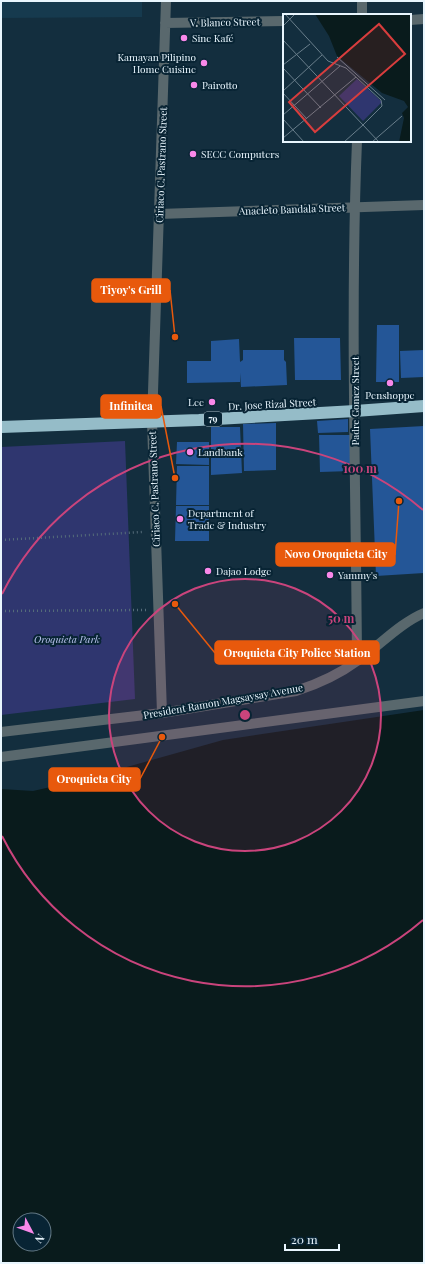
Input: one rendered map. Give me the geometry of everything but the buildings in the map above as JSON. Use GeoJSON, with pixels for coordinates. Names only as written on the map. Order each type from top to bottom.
{"type":"FeatureCollection","features":[{"type":"Feature","properties":{"kind":"highway","name":"Dr. Jose Rizal Street"},"geometry":{"type":"LineString","coordinates":[[1,427],[152,422],[424,406]]}},
{"type":"Feature","properties":{"kind":"street","name":"Ciriaco C. Pastrano Street"},"geometry":{"type":"LineString","coordinates":[[162,713],[152,422],[166,1]]}},
{"type":"Feature","properties":{"kind":"street"},"geometry":{"type":"LineString","coordinates":[[362,1],[362,14]]}},
{"type":"Feature","properties":{"kind":"street"},"geometry":{"type":"LineString","coordinates":[[411,20],[424,19]]}},
{"type":"Feature","properties":{"kind":"street","name":"V. Blanco Street"},"geometry":{"type":"LineString","coordinates":[[165,22],[283,21]]}},
{"type":"Feature","properties":{"kind":"street","name":"Padre Gomez Street"},"geometry":{"type":"LineString","coordinates":[[357,142],[355,207],[355,411],[357,661]]}},
{"type":"Feature","properties":{"kind":"street","name":"Anacleto Bandala Street"},"geometry":{"type":"LineString","coordinates":[[159,214],[424,205]]}},
{"type":"Feature","properties":{"kind":"street","name":"President Ramon Magsaysay Avenue"},"geometry":{"type":"LineString","coordinates":[[1,732],[162,713],[296,691],[318,684],[338,673],[357,661],[391,634],[424,613]]}},
{"type":"Feature","properties":{"kind":"street"},"geometry":{"type":"LineString","coordinates":[[1,757],[424,701]]}},
{"type":"Feature","properties":{"kind":"path"},"geometry":{"type":"LineString","coordinates":[[1,540],[150,532]]}},
{"type":"Feature","properties":{"kind":"path"},"geometry":{"type":"LineString","coordinates":[[1,611],[158,610]]}},
{"type":"Feature","properties":{"kind":"shaded area"},"geometry":{"type":"Polygon","coordinates":[[[1,1],[142,1],[142,17],[1,18],[1,1]]]}},
{"type":"Feature","properties":{"kind":"shaded area"},"geometry":{"type":"Polygon","coordinates":[[[424,710],[424,1263],[1,1263],[1,789],[33,791],[77,781],[223,740],[424,710]]]}},
{"type":"Feature","properties":{"kind":"green space","name":"Oroquieta Park"},"geometry":{"type":"Polygon","coordinates":[[[125,441],[135,699],[1,715],[1,447],[125,441]]]}},
{"type":"Feature","properties":{"kind":"place","name":"Sine Kafé"},"geometry":{"type":"Point","coordinates":[184,38]}},
{"type":"Feature","properties":{"kind":"place","name":"Kamayan Pilipino Home Cuisine"},"geometry":{"type":"Point","coordinates":[204,63]}},
{"type":"Feature","properties":{"kind":"place","name":"Pairotto"},"geometry":{"type":"Point","coordinates":[194,85]}},
{"type":"Feature","properties":{"kind":"place","name":"SECC Computers"},"geometry":{"type":"Point","coordinates":[193,154]}},
{"type":"Feature","properties":{"kind":"place","name":"Tiyoy's Grill"},"geometry":{"type":"Point","coordinates":[175,337]}},
{"type":"Feature","properties":{"kind":"place","name":"Penshoppe"},"geometry":{"type":"Point","coordinates":[390,383]}},
{"type":"Feature","properties":{"kind":"place","name":"Lee"},"geometry":{"type":"Point","coordinates":[212,402]}},
{"type":"Feature","properties":{"kind":"place","name":"Landbank"},"geometry":{"type":"Point","coordinates":[190,452]}},
{"type":"Feature","properties":{"kind":"place","name":"Infinitea"},"geometry":{"type":"Point","coordinates":[175,478]}},
{"type":"Feature","properties":{"kind":"place","name":"Novo Oroquieta City"},"geometry":{"type":"Point","coordinates":[399,501]}},
{"type":"Feature","properties":{"kind":"place","name":"Department of Trade & Industry"},"geometry":{"type":"Point","coordinates":[180,519]}},
{"type":"Feature","properties":{"kind":"place","name":"Dajao Lodge"},"geometry":{"type":"Point","coordinates":[208,571]}},
{"type":"Feature","properties":{"kind":"place","name":"Yammy's"},"geometry":{"type":"Point","coordinates":[330,575]}},
{"type":"Feature","properties":{"kind":"place","name":"Oroquieta City Police Station"},"geometry":{"type":"Point","coordinates":[175,604]}},
{"type":"Feature","properties":{"kind":"place","name":"Oroquieta City"},"geometry":{"type":"Point","coordinates":[162,737]}}]}
